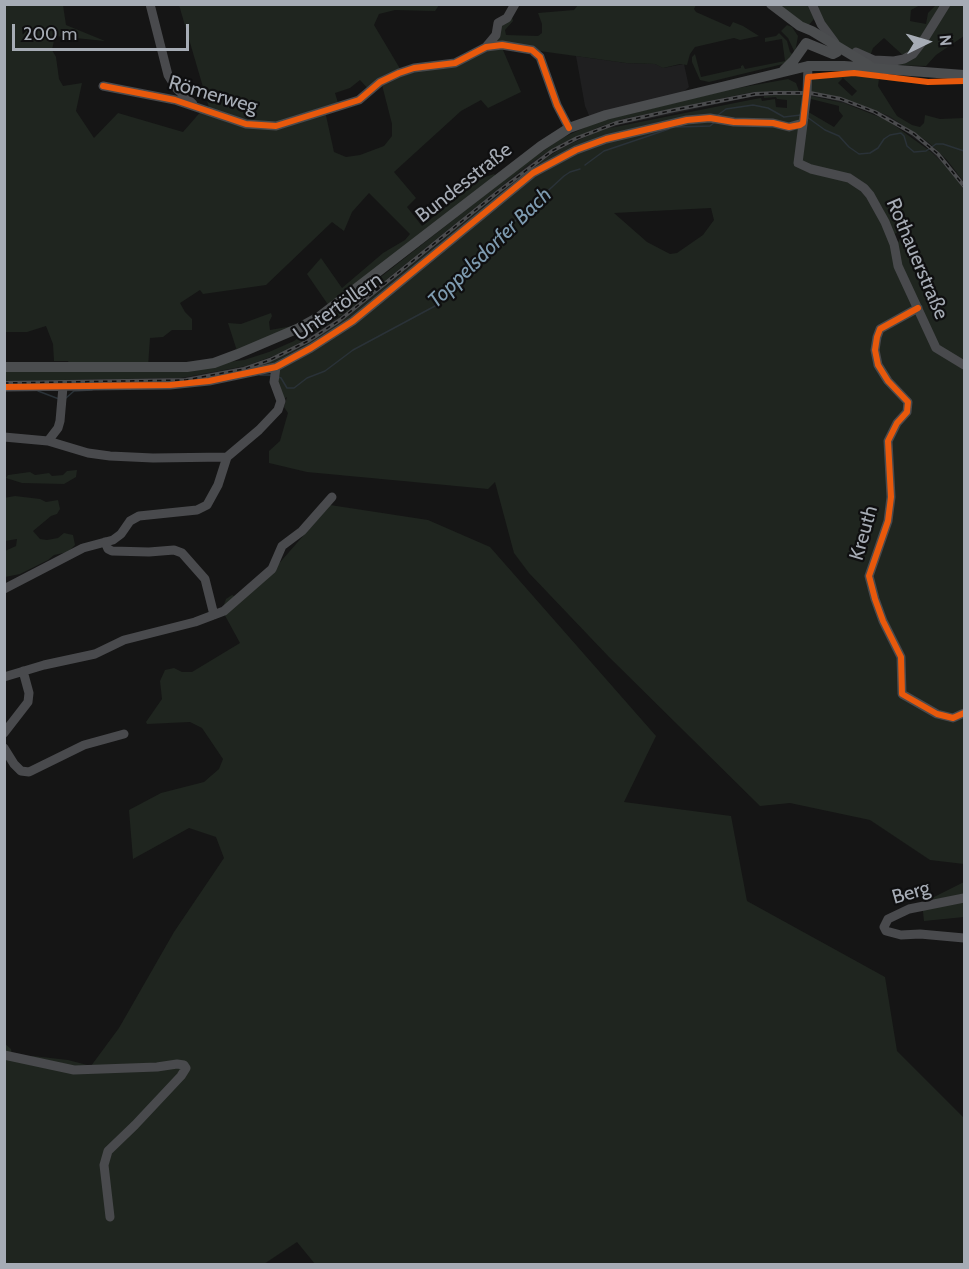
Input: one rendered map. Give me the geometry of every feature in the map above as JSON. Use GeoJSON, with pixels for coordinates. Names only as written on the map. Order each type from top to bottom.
{"type":"FeatureCollection","features":[{"type":"Feature","properties":{"kind":"main road"},"geometry":{"type":"LineString","coordinates":[[771,4],[800,26],[817,34],[863,64],[881,69]]}},
{"type":"Feature","properties":{"kind":"main road"},"geometry":{"type":"LineString","coordinates":[[800,26],[806,43],[808,66]]}},
{"type":"Feature","properties":{"kind":"main road"},"geometry":{"type":"LineString","coordinates":[[806,43],[833,54],[839,48]]}},
{"type":"Feature","properties":{"kind":"main road"},"geometry":{"type":"LineString","coordinates":[[771,75],[791,64],[806,43]]}},
{"type":"Feature","properties":{"kind":"main road","name":"Bundesstraße"},"geometry":{"type":"LineString","coordinates":[[4,367],[187,367],[214,363],[238,354],[299,328],[327,312],[527,156],[569,128],[591,120],[643,105],[808,66],[964,75]]}},
{"type":"Feature","properties":{"kind":"street"},"geometry":{"type":"LineString","coordinates":[[150,4],[168,75],[177,89],[197,107]]}},
{"type":"Feature","properties":{"kind":"street"},"geometry":{"type":"LineString","coordinates":[[486,47],[496,34],[498,23],[507,18],[515,4]]}},
{"type":"Feature","properties":{"kind":"street"},"geometry":{"type":"LineString","coordinates":[[812,4],[821,24],[839,48],[849,48],[874,60],[894,62],[913,54],[946,4]]}},
{"type":"Feature","properties":{"kind":"street"},"geometry":{"type":"LineString","coordinates":[[496,34],[502,45]]}},
{"type":"Feature","properties":{"kind":"street","name":"Römerweg"},"geometry":{"type":"LineString","coordinates":[[103,86],[141,92],[197,107],[246,124],[276,126],[359,100],[380,82],[399,73],[414,68],[439,67],[455,63],[486,47],[502,45],[531,50],[540,57],[556,105],[569,128]]}},
{"type":"Feature","properties":{"kind":"street"},"geometry":{"type":"LineString","coordinates":[[803,123],[808,66]]}},
{"type":"Feature","properties":{"kind":"street","name":"Untertöllern"},"geometry":{"type":"LineString","coordinates":[[4,387],[192,383],[276,367],[353,321],[533,173],[576,150],[606,139],[677,121],[716,119],[748,123],[760,122],[789,127],[803,123]]}},
{"type":"Feature","properties":{"kind":"street","name":"Rothauerstraße"},"geometry":{"type":"LineString","coordinates":[[803,123],[798,163],[811,169],[849,178],[870,195],[885,222],[894,244],[898,266],[936,348],[964,364]]}},
{"type":"Feature","properties":{"kind":"street","name":"Kreuth"},"geometry":{"type":"LineString","coordinates":[[918,308],[880,329],[877,337],[875,350],[878,365],[888,381],[908,402],[907,412],[897,423],[888,441],[891,497],[888,521],[869,576],[883,621],[901,657],[902,694],[937,714],[953,718],[964,714]]}},
{"type":"Feature","properties":{"kind":"street"},"geometry":{"type":"LineString","coordinates":[[4,589],[88,546],[118,537],[127,524],[139,516],[197,510],[205,507],[212,498],[227,457],[260,430],[278,410],[281,401],[274,382],[276,367]]}},
{"type":"Feature","properties":{"kind":"street"},"geometry":{"type":"LineString","coordinates":[[48,441],[55,433],[60,421],[63,387]]}},
{"type":"Feature","properties":{"kind":"street"},"geometry":{"type":"LineString","coordinates":[[4,437],[48,441],[88,453],[110,456],[227,457]]}},
{"type":"Feature","properties":{"kind":"street"},"geometry":{"type":"LineString","coordinates":[[4,677],[94,654],[124,640],[214,615],[236,603],[272,569],[282,546],[302,531],[332,497]]}},
{"type":"Feature","properties":{"kind":"street"},"geometry":{"type":"LineString","coordinates":[[105,542],[108,549],[112,551],[174,550],[182,553],[205,579],[214,615]]}},
{"type":"Feature","properties":{"kind":"street"},"geometry":{"type":"LineString","coordinates":[[4,733],[28,702],[29,693],[22,671]]}},
{"type":"Feature","properties":{"kind":"street"},"geometry":{"type":"LineString","coordinates":[[4,748],[9,758],[21,771],[29,772],[84,745],[124,734]]}},
{"type":"Feature","properties":{"kind":"street","name":"Berg"},"geometry":{"type":"LineString","coordinates":[[964,898],[909,909],[888,919],[885,927],[886,931],[901,935],[920,934],[964,938]]}},
{"type":"Feature","properties":{"kind":"street"},"geometry":{"type":"LineString","coordinates":[[4,1055],[74,1070],[157,1067],[177,1064],[184,1065],[186,1068],[143,1117],[108,1150],[104,1165],[110,1216]]}},
{"type":"Feature","properties":{"kind":"shaded area"},"geometry":{"type":"Polygon","coordinates":[[[4,5],[63,5],[66,25],[105,41],[55,36],[52,50],[63,86],[82,83],[76,111],[94,138],[118,113],[183,132],[203,109],[210,111],[179,5],[439,5],[435,11],[395,10],[379,14],[374,25],[402,72],[439,67],[486,47],[497,27],[511,13],[513,21],[505,30],[506,35],[538,36],[542,33],[542,24],[538,13],[574,10],[578,5],[696,5],[694,9],[696,12],[730,27],[733,22],[759,36],[740,40],[734,38],[695,47],[687,65],[680,64],[663,68],[655,64],[626,63],[511,47],[503,50],[521,92],[488,108],[481,100],[461,111],[394,172],[416,198],[407,207],[422,226],[482,178],[494,174],[499,179],[331,309],[307,274],[321,258],[342,288],[383,253],[405,240],[410,234],[369,193],[352,212],[344,231],[332,222],[266,285],[203,294],[200,290],[180,303],[192,319],[192,330],[172,330],[163,337],[150,338],[148,367],[71,367],[68,361],[54,361],[53,344],[46,326],[27,332],[5,332],[4,5]],[[360,80],[350,88],[335,93],[339,106],[325,111],[334,152],[346,157],[360,155],[384,146],[392,136],[392,124],[381,81],[370,91],[360,80]]]}},
{"type":"Feature","properties":{"kind":"shaded area"},"geometry":{"type":"Polygon","coordinates":[[[779,5],[920,5],[911,10],[910,21],[926,24],[928,13],[936,5],[964,5],[964,36],[936,55],[926,66],[892,65],[906,58],[884,38],[873,48],[869,59],[844,47],[814,19],[808,26],[779,5]]]}},
{"type":"Feature","properties":{"kind":"shaded area"},"geometry":{"type":"Polygon","coordinates":[[[787,25],[792,27],[798,36],[795,53],[788,38],[781,31],[787,25]]]}},
{"type":"Feature","properties":{"kind":"shaded area"},"geometry":{"type":"Polygon","coordinates":[[[779,33],[787,41],[790,52],[794,56],[783,64],[709,82],[700,80],[692,62],[695,54],[701,77],[741,68],[743,65],[745,69],[785,61],[782,39],[765,42],[765,38],[776,36],[779,33]]]}},
{"type":"Feature","properties":{"kind":"shaded area"},"geometry":{"type":"Polygon","coordinates":[[[576,56],[626,63],[655,64],[663,68],[684,64],[689,87],[679,96],[591,120],[585,106],[576,56]]]}},
{"type":"Feature","properties":{"kind":"shaded area"},"geometry":{"type":"Polygon","coordinates":[[[854,73],[900,79],[900,82],[879,79],[878,86],[897,116],[920,127],[924,123],[925,115],[940,119],[964,118],[964,182],[947,160],[928,142],[889,116],[839,97],[807,91],[808,77],[854,73]],[[843,78],[838,83],[852,96],[857,91],[843,78]]]}},
{"type":"Feature","properties":{"kind":"shaded area"},"geometry":{"type":"Polygon","coordinates":[[[788,79],[796,83],[799,91],[748,93],[623,119],[599,127],[549,151],[529,164],[348,311],[287,351],[246,366],[181,378],[5,381],[4,371],[228,362],[244,360],[269,352],[294,341],[331,316],[527,162],[562,138],[597,122],[727,90],[788,79]]]}},
{"type":"Feature","properties":{"kind":"shaded area"},"geometry":{"type":"Polygon","coordinates":[[[777,91],[826,94],[854,102],[889,116],[928,142],[925,146],[902,129],[869,111],[825,98],[769,95],[751,97],[620,125],[578,139],[532,167],[350,315],[289,354],[219,379],[5,387],[4,381],[181,378],[246,366],[287,351],[348,311],[549,150],[599,127],[623,119],[748,93],[777,91]]]}},
{"type":"Feature","properties":{"kind":"shaded area"},"geometry":{"type":"Polygon","coordinates":[[[806,95],[844,103],[887,120],[930,151],[948,168],[964,189],[964,864],[930,860],[870,820],[790,803],[760,806],[609,657],[529,573],[514,553],[495,482],[488,489],[307,472],[269,463],[269,451],[280,441],[288,413],[284,407],[287,397],[281,401],[274,372],[252,368],[302,347],[350,315],[532,167],[562,148],[600,130],[755,99],[761,98],[762,101],[775,99],[776,107],[787,108],[787,100],[776,97],[764,98],[764,96],[806,95]],[[807,98],[805,110],[834,127],[843,116],[839,111],[839,106],[807,98]],[[854,185],[868,198],[898,243],[901,236],[897,233],[893,234],[883,209],[874,195],[854,185]],[[711,208],[614,213],[647,242],[670,254],[677,253],[703,235],[714,220],[711,208]]]}},
{"type":"Feature","properties":{"kind":"shaded area"},"geometry":{"type":"Polygon","coordinates":[[[934,148],[964,182],[964,189],[931,151],[934,148]]]}},
{"type":"Feature","properties":{"kind":"shaded area"},"geometry":{"type":"Polygon","coordinates":[[[271,313],[270,330],[310,323],[238,354],[228,323],[241,324],[271,313]]]}},
{"type":"Feature","properties":{"kind":"shaded area"},"geometry":{"type":"Polygon","coordinates":[[[77,470],[76,477],[64,484],[22,483],[6,478],[8,475],[30,472],[35,475],[49,473],[52,476],[63,475],[67,471],[77,470]]]}},
{"type":"Feature","properties":{"kind":"shaded area"},"geometry":{"type":"Polygon","coordinates":[[[15,496],[40,499],[46,502],[58,500],[60,509],[57,514],[51,516],[33,531],[40,539],[47,540],[58,538],[64,533],[73,535],[75,545],[68,552],[54,555],[20,574],[5,577],[5,551],[16,546],[17,539],[5,541],[4,498],[15,496]]]}},
{"type":"Feature","properties":{"kind":"shaded area"},"geometry":{"type":"Polygon","coordinates":[[[330,505],[428,520],[490,547],[656,736],[624,802],[731,816],[747,901],[885,977],[897,1051],[964,1118],[964,1264],[315,1264],[297,1242],[264,1264],[5,1264],[4,1043],[11,1049],[13,1060],[33,1056],[68,1060],[91,1066],[119,1028],[174,932],[224,858],[216,837],[189,828],[133,859],[129,810],[161,793],[204,782],[219,769],[223,759],[202,728],[190,722],[147,724],[146,722],[162,699],[160,681],[165,670],[174,668],[182,672],[192,672],[240,643],[222,610],[226,599],[232,595],[238,598],[269,575],[330,505]]]}},
{"type":"Feature","properties":{"kind":"shaded area"},"geometry":{"type":"Polygon","coordinates":[[[964,882],[964,917],[924,921],[922,903],[964,882]]]}},
{"type":"Feature","properties":{"kind":"waterway","name":"Toppelsdorfer Bach"},"geometry":{"type":"LineString","coordinates":[[718,115],[726,109],[753,105],[768,108],[784,117],[801,115]]}},
{"type":"Feature","properties":{"kind":"waterway","name":"Toppelsdorfer Bach"},"geometry":{"type":"LineString","coordinates":[[807,117],[825,130],[839,136],[859,154],[870,153],[890,135],[901,133],[907,146],[914,152],[926,151],[936,144],[964,151]]}},
{"type":"Feature","properties":{"kind":"waterway","name":"Toppelsdorfer Bach"},"geometry":{"type":"LineString","coordinates":[[677,127],[710,126],[715,122]]}},
{"type":"Feature","properties":{"kind":"waterway","name":"Toppelsdorfer Bach"},"geometry":{"type":"LineString","coordinates":[[585,165],[604,151],[669,129]]}},
{"type":"Feature","properties":{"kind":"waterway","name":"Toppelsdorfer Bach"},"geometry":{"type":"LineString","coordinates":[[278,377],[287,388],[294,388],[307,378],[325,371],[353,350],[435,306],[489,245],[564,176],[580,169]]}},
{"type":"Feature","properties":{"kind":"waterway","name":"Toppelsdorfer Bach"},"geometry":{"type":"LineString","coordinates":[[260,375],[271,375]]}},
{"type":"Feature","properties":{"kind":"waterway","name":"Toppelsdorfer Bach"},"geometry":{"type":"LineString","coordinates":[[66,398],[74,391],[92,390]]}},
{"type":"Feature","properties":{"kind":"waterway","name":"Toppelsdorfer Bach"},"geometry":{"type":"LineString","coordinates":[[38,391],[59,399]]}},
{"type":"Feature","properties":{"kind":"railway"},"geometry":{"type":"LineString","coordinates":[[4,383],[186,380],[244,369],[270,360],[308,341],[340,320],[552,151],[577,138],[616,123],[674,110],[755,94],[810,93],[841,99],[875,112],[914,134],[938,154],[964,186]]}},
{"type":"Feature","properties":{"kind":"cycle path"},"geometry":{"type":"LineString","coordinates":[[103,86],[175,100],[246,124],[276,126],[359,100],[380,82],[399,73],[414,68],[455,63],[486,47],[502,45],[532,50],[540,57],[557,105],[569,128]]}},
{"type":"Feature","properties":{"kind":"cycle path"},"geometry":{"type":"LineString","coordinates":[[4,387],[170,385],[209,381],[276,367],[353,321],[533,173],[576,150],[606,139],[687,120],[710,118],[734,122],[773,123],[789,127],[800,125],[803,123],[808,77],[854,73],[928,82],[964,81]]}},
{"type":"Feature","properties":{"kind":"cycle path"},"geometry":{"type":"LineString","coordinates":[[918,308],[880,329],[877,337],[875,350],[878,365],[888,381],[908,402],[907,412],[897,423],[888,441],[891,497],[888,521],[869,576],[883,621],[901,657],[902,694],[937,714],[953,718],[964,713]]}}]}
